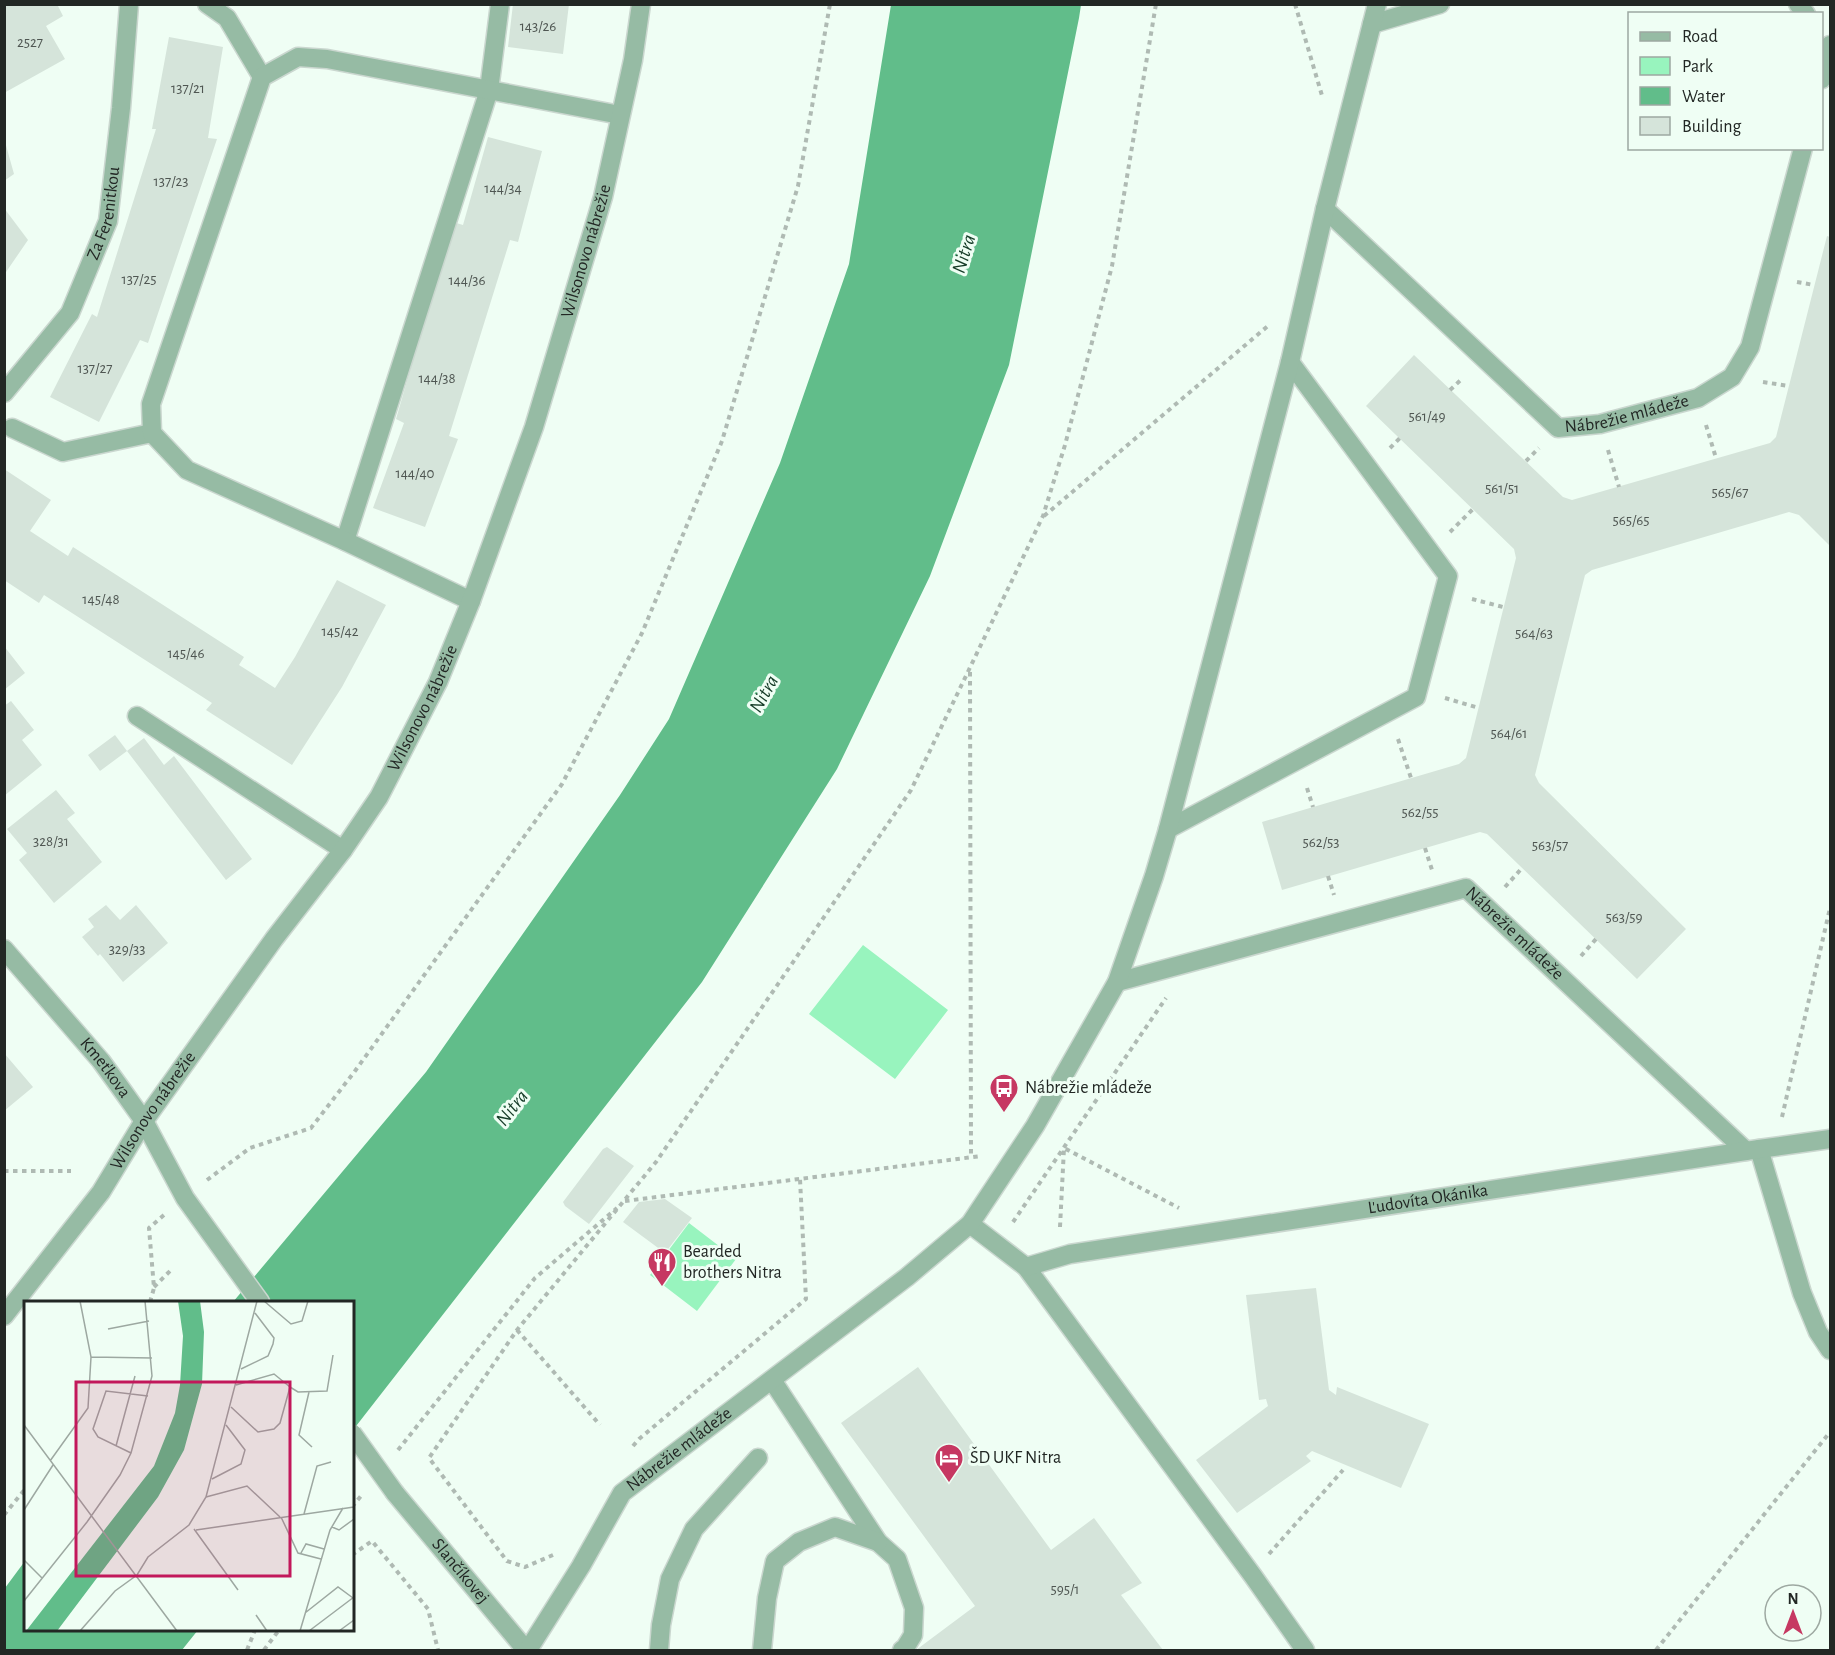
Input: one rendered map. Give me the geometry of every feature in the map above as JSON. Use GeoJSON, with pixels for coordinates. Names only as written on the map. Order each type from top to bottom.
{"type":"FeatureCollection","features":[{"type":"Feature","properties":{"kind":"street","name":"Za Ferenitkou"},"geometry":{"type":"LineString","coordinates":[[4,393],[70,313],[108,221],[121,108],[129,4]]}},
{"type":"Feature","properties":{"kind":"street"},"geometry":{"type":"LineString","coordinates":[[207,4],[227,18],[262,77]]}},
{"type":"Feature","properties":{"kind":"street"},"geometry":{"type":"LineString","coordinates":[[345,541],[489,90],[500,4]]}},
{"type":"Feature","properties":{"kind":"street","name":"Wilsonovo nábrežie"},"geometry":{"type":"LineString","coordinates":[[4,1316],[101,1192],[144,1121],[274,939],[343,850],[379,797],[438,682],[471,602],[534,427],[603,197],[633,60],[641,4]]}},
{"type":"Feature","properties":{"kind":"street","name":"Nábrežie mládeže"},"geometry":{"type":"LineString","coordinates":[[527,1650],[581,1566],[622,1493],[907,1277],[970,1224],[1035,1126],[1117,982],[1168,829],[1290,362],[1325,208],[1377,4]]}},
{"type":"Feature","properties":{"kind":"street"},"geometry":{"type":"LineString","coordinates":[[1372,24],[1440,4]]}},
{"type":"Feature","properties":{"kind":"street"},"geometry":{"type":"LineString","coordinates":[[1823,71],[1830,45]]}},
{"type":"Feature","properties":{"kind":"street"},"geometry":{"type":"LineString","coordinates":[[471,602],[345,541],[188,470],[152,433],[151,404],[262,77],[298,57],[327,59],[620,115]]}},
{"type":"Feature","properties":{"kind":"street","name":"Nábrežie mládeže"},"geometry":{"type":"LineString","coordinates":[[1325,208],[1558,428],[1600,424],[1698,398],[1732,377],[1750,347],[1802,150]]}},
{"type":"Feature","properties":{"kind":"street"},"geometry":{"type":"LineString","coordinates":[[1168,829],[1416,697],[1418,691],[1448,576],[1290,362]]}},
{"type":"Feature","properties":{"kind":"street"},"geometry":{"type":"LineString","coordinates":[[12,428],[63,452],[152,433]]}},
{"type":"Feature","properties":{"kind":"street"},"geometry":{"type":"LineString","coordinates":[[137,716],[343,850]]}},
{"type":"Feature","properties":{"kind":"street","name":"Nábrežie mládeže"},"geometry":{"type":"LineString","coordinates":[[1117,982],[1466,888],[1752,1150]]}},
{"type":"Feature","properties":{"kind":"street","name":"Kmeťkova"},"geometry":{"type":"LineString","coordinates":[[4,949],[101,1061],[144,1121],[185,1198],[259,1301]]}},
{"type":"Feature","properties":{"kind":"street","name":"Ľudovíta Okánika"},"geometry":{"type":"LineString","coordinates":[[1026,1267],[1070,1254],[1830,1140]]}},
{"type":"Feature","properties":{"kind":"street"},"geometry":{"type":"LineString","coordinates":[[1752,1150],[1802,1293],[1818,1332],[1830,1350]]}},
{"type":"Feature","properties":{"kind":"street"},"geometry":{"type":"LineString","coordinates":[[970,1224],[1026,1267],[1305,1650]]}},
{"type":"Feature","properties":{"kind":"street"},"geometry":{"type":"LineString","coordinates":[[772,1380],[878,1542],[897,1559],[914,1608],[913,1635],[902,1650]]}},
{"type":"Feature","properties":{"kind":"street","name":"Slančíkovej"},"geometry":{"type":"LineString","coordinates":[[354,1435],[395,1493],[527,1650]]}},
{"type":"Feature","properties":{"kind":"street"},"geometry":{"type":"LineString","coordinates":[[659,1650],[661,1624],[670,1579],[694,1528],[758,1458]]}},
{"type":"Feature","properties":{"kind":"street"},"geometry":{"type":"LineString","coordinates":[[762,1650],[766,1598],[775,1561],[799,1542],[835,1527],[878,1542]]}},
{"type":"Feature","properties":{"kind":"path"},"geometry":{"type":"LineString","coordinates":[[206,1181],[250,1148],[310,1128],[355,1071],[459,928],[562,784],[573,764],[642,633],[722,441],[798,186],[830,4]]}},
{"type":"Feature","properties":{"kind":"path"},"geometry":{"type":"LineString","coordinates":[[559,1546],[554,1555],[525,1567],[507,1561],[429,1458],[517,1330],[656,1162],[911,790],[1043,516],[1065,445],[1112,266],[1156,4]]}},
{"type":"Feature","properties":{"kind":"path"},"geometry":{"type":"LineString","coordinates":[[1294,4],[1325,104]]}},
{"type":"Feature","properties":{"kind":"path"},"geometry":{"type":"LineString","coordinates":[[1043,516],[1305,294]]}},
{"type":"Feature","properties":{"kind":"path"},"geometry":{"type":"LineString","coordinates":[[1698,398],[1716,458]]}},
{"type":"Feature","properties":{"kind":"path"},"geometry":{"type":"LineString","coordinates":[[1600,424],[1619,487]]}},
{"type":"Feature","properties":{"kind":"path"},"geometry":{"type":"LineString","coordinates":[[970,670],[971,1157]]}},
{"type":"Feature","properties":{"kind":"path"},"geometry":{"type":"LineString","coordinates":[[1418,691],[1479,708]]}},
{"type":"Feature","properties":{"kind":"path"},"geometry":{"type":"LineString","coordinates":[[1389,711],[1411,778]]}},
{"type":"Feature","properties":{"kind":"path"},"geometry":{"type":"LineString","coordinates":[[1780,1124],[1830,908]]}},
{"type":"Feature","properties":{"kind":"path"},"geometry":{"type":"LineString","coordinates":[[997,1245],[1191,962]]}},
{"type":"Feature","properties":{"kind":"path"},"geometry":{"type":"LineString","coordinates":[[1064,1148],[1185,1212]]}},
{"type":"Feature","properties":{"kind":"path"},"geometry":{"type":"LineString","coordinates":[[1060,1236],[1064,1148]]}},
{"type":"Feature","properties":{"kind":"path"},"geometry":{"type":"LineString","coordinates":[[396,1452],[535,1278],[625,1201],[1017,1151]]}},
{"type":"Feature","properties":{"kind":"path"},"geometry":{"type":"LineString","coordinates":[[4,1171],[72,1171]]}},
{"type":"Feature","properties":{"kind":"path"},"geometry":{"type":"LineString","coordinates":[[632,1448],[639,1439],[806,1299],[800,1179]]}},
{"type":"Feature","properties":{"kind":"path"},"geometry":{"type":"LineString","coordinates":[[150,1301],[154,1287],[148,1228],[156,1222]]}},
{"type":"Feature","properties":{"kind":"path"},"geometry":{"type":"LineString","coordinates":[[154,1287],[173,1268]]}},
{"type":"Feature","properties":{"kind":"path"},"geometry":{"type":"LineString","coordinates":[[517,1330],[600,1425]]}},
{"type":"Feature","properties":{"kind":"path"},"geometry":{"type":"LineString","coordinates":[[1656,1650],[1830,1432]]}},
{"type":"Feature","properties":{"kind":"path"},"geometry":{"type":"LineString","coordinates":[[1253,1576],[1262,1562],[1343,1470]]}},
{"type":"Feature","properties":{"kind":"path"},"geometry":{"type":"LineString","coordinates":[[354,1504],[367,1488]]}},
{"type":"Feature","properties":{"kind":"path"},"geometry":{"type":"LineString","coordinates":[[4,1515],[24,1490]]}},
{"type":"Feature","properties":{"kind":"path"},"geometry":{"type":"LineString","coordinates":[[354,1554],[372,1541],[428,1610],[438,1650]]}},
{"type":"Feature","properties":{"kind":"path"},"geometry":{"type":"LineString","coordinates":[[247,1650],[254,1631]]}},
{"type":"Feature","properties":{"kind":"path"},"geometry":{"type":"LineString","coordinates":[[264,1650],[278,1631]]}},
{"type":"Feature","properties":{"kind":"green space"},"geometry":{"type":"Polygon","coordinates":[[[863,945],[948,1010],[895,1079],[809,1014],[863,945]]]}},
{"type":"Feature","properties":{"kind":"green space"},"geometry":{"type":"Polygon","coordinates":[[[689,1223],[736,1259],[697,1311],[650,1275],[689,1223]]]}},
{"type":"Feature","properties":{"kind":"water","name":"Nitra"},"geometry":{"type":"Polygon","coordinates":[[[891,5],[1081,5],[1009,365],[930,576],[837,769],[702,982],[354,1429],[354,1301],[234,1301],[426,1072],[620,795],[669,719],[780,463],[849,264],[891,5]]]}},
{"type":"Feature","properties":{"kind":"water"},"geometry":{"type":"Polygon","coordinates":[[[24,1562],[24,1631],[197,1631],[182,1650],[5,1650],[5,1588],[24,1562]]]}},
{"type":"Feature","properties":{"kind":"building"},"geometry":{"type":"Polygon","coordinates":[[[4,4],[57,4],[63,16],[46,26],[65,59],[4,93],[4,4]]]}},
{"type":"Feature","properties":{"kind":"building"},"geometry":{"type":"Polygon","coordinates":[[[513,4],[569,4],[563,54],[508,47],[513,4]]]}},
{"type":"Feature","properties":{"kind":"building"},"geometry":{"type":"Polygon","coordinates":[[[169,37],[223,47],[208,138],[217,139],[148,343],[140,340],[99,422],[50,397],[92,314],[97,317],[156,129],[152,129],[169,37]]]}},
{"type":"Feature","properties":{"kind":"building"},"geometry":{"type":"Polygon","coordinates":[[[488,137],[542,151],[518,242],[510,240],[449,436],[458,439],[425,527],[373,508],[404,423],[396,419],[453,222],[463,225],[488,137]]]}},
{"type":"Feature","properties":{"kind":"building"},"geometry":{"type":"Polygon","coordinates":[[[4,138],[14,174],[4,181],[4,138]]]}},
{"type":"Feature","properties":{"kind":"building"},"geometry":{"type":"Polygon","coordinates":[[[4,208],[28,240],[4,275],[4,208]]]}},
{"type":"Feature","properties":{"kind":"building"},"geometry":{"type":"Polygon","coordinates":[[[1827,236],[1830,237],[1830,546],[1799,515],[1789,512],[1592,570],[1585,575],[1535,775],[1539,783],[1686,929],[1637,979],[1487,834],[1480,832],[1282,890],[1262,822],[1459,764],[1466,758],[1516,558],[1514,549],[1366,406],[1414,355],[1563,497],[1572,500],[1770,443],[1776,437],[1827,236]]]}},
{"type":"Feature","properties":{"kind":"building"},"geometry":{"type":"Polygon","coordinates":[[[4,469],[51,500],[30,531],[68,556],[73,547],[244,657],[239,665],[275,688],[295,657],[337,580],[386,605],[342,687],[292,765],[206,710],[212,703],[44,595],[39,603],[4,580],[4,469]]]}},
{"type":"Feature","properties":{"kind":"building"},"geometry":{"type":"Polygon","coordinates":[[[4,646],[25,673],[4,690],[4,646]]]}},
{"type":"Feature","properties":{"kind":"building"},"geometry":{"type":"Polygon","coordinates":[[[11,701],[34,730],[22,740],[42,765],[4,796],[4,706],[11,701]]]}},
{"type":"Feature","properties":{"kind":"building"},"geometry":{"type":"Polygon","coordinates":[[[115,735],[127,751],[100,771],[88,755],[115,735]]]}},
{"type":"Feature","properties":{"kind":"building"},"geometry":{"type":"Polygon","coordinates":[[[144,738],[164,765],[174,756],[252,859],[226,880],[127,751],[144,738]]]}},
{"type":"Feature","properties":{"kind":"building"},"geometry":{"type":"Polygon","coordinates":[[[56,790],[75,813],[67,819],[102,862],[54,903],[19,860],[27,853],[7,829],[56,790]]]}},
{"type":"Feature","properties":{"kind":"building"},"geometry":{"type":"Polygon","coordinates":[[[106,905],[120,920],[136,905],[168,943],[123,982],[100,954],[98,956],[82,937],[94,927],[88,919],[106,905]]]}},
{"type":"Feature","properties":{"kind":"building"},"geometry":{"type":"Polygon","coordinates":[[[4,1053],[33,1087],[4,1111],[4,1053]]]}},
{"type":"Feature","properties":{"kind":"building"},"geometry":{"type":"Polygon","coordinates":[[[607,1147],[634,1166],[589,1224],[563,1202],[603,1149],[607,1147]]]}},
{"type":"Feature","properties":{"kind":"building"},"geometry":{"type":"Polygon","coordinates":[[[665,1199],[692,1218],[665,1253],[623,1222],[639,1202],[665,1199]]]}},
{"type":"Feature","properties":{"kind":"building"},"geometry":{"type":"Polygon","coordinates":[[[1316,1288],[1329,1390],[1336,1395],[1337,1387],[1429,1424],[1401,1488],[1312,1451],[1306,1456],[1311,1461],[1237,1513],[1196,1460],[1268,1406],[1266,1399],[1259,1400],[1246,1295],[1316,1288]]]}},
{"type":"Feature","properties":{"kind":"building"},"geometry":{"type":"Polygon","coordinates":[[[918,1367],[1051,1550],[1094,1518],[1142,1583],[1121,1595],[1163,1650],[916,1650],[975,1606],[841,1423],[918,1367]]]}},
{"type":"Feature","properties":{"kind":"place","name":"Nábrežie mládeže"},"geometry":{"type":"Point","coordinates":[1004,1114]}},
{"type":"Feature","properties":{"kind":"place","name":"Bearded brothers Nitra"},"geometry":{"type":"Point","coordinates":[662,1288]}},
{"type":"Feature","properties":{"kind":"place","name":"ŠD UKF Nitra"},"geometry":{"type":"Point","coordinates":[949,1484]}}]}
